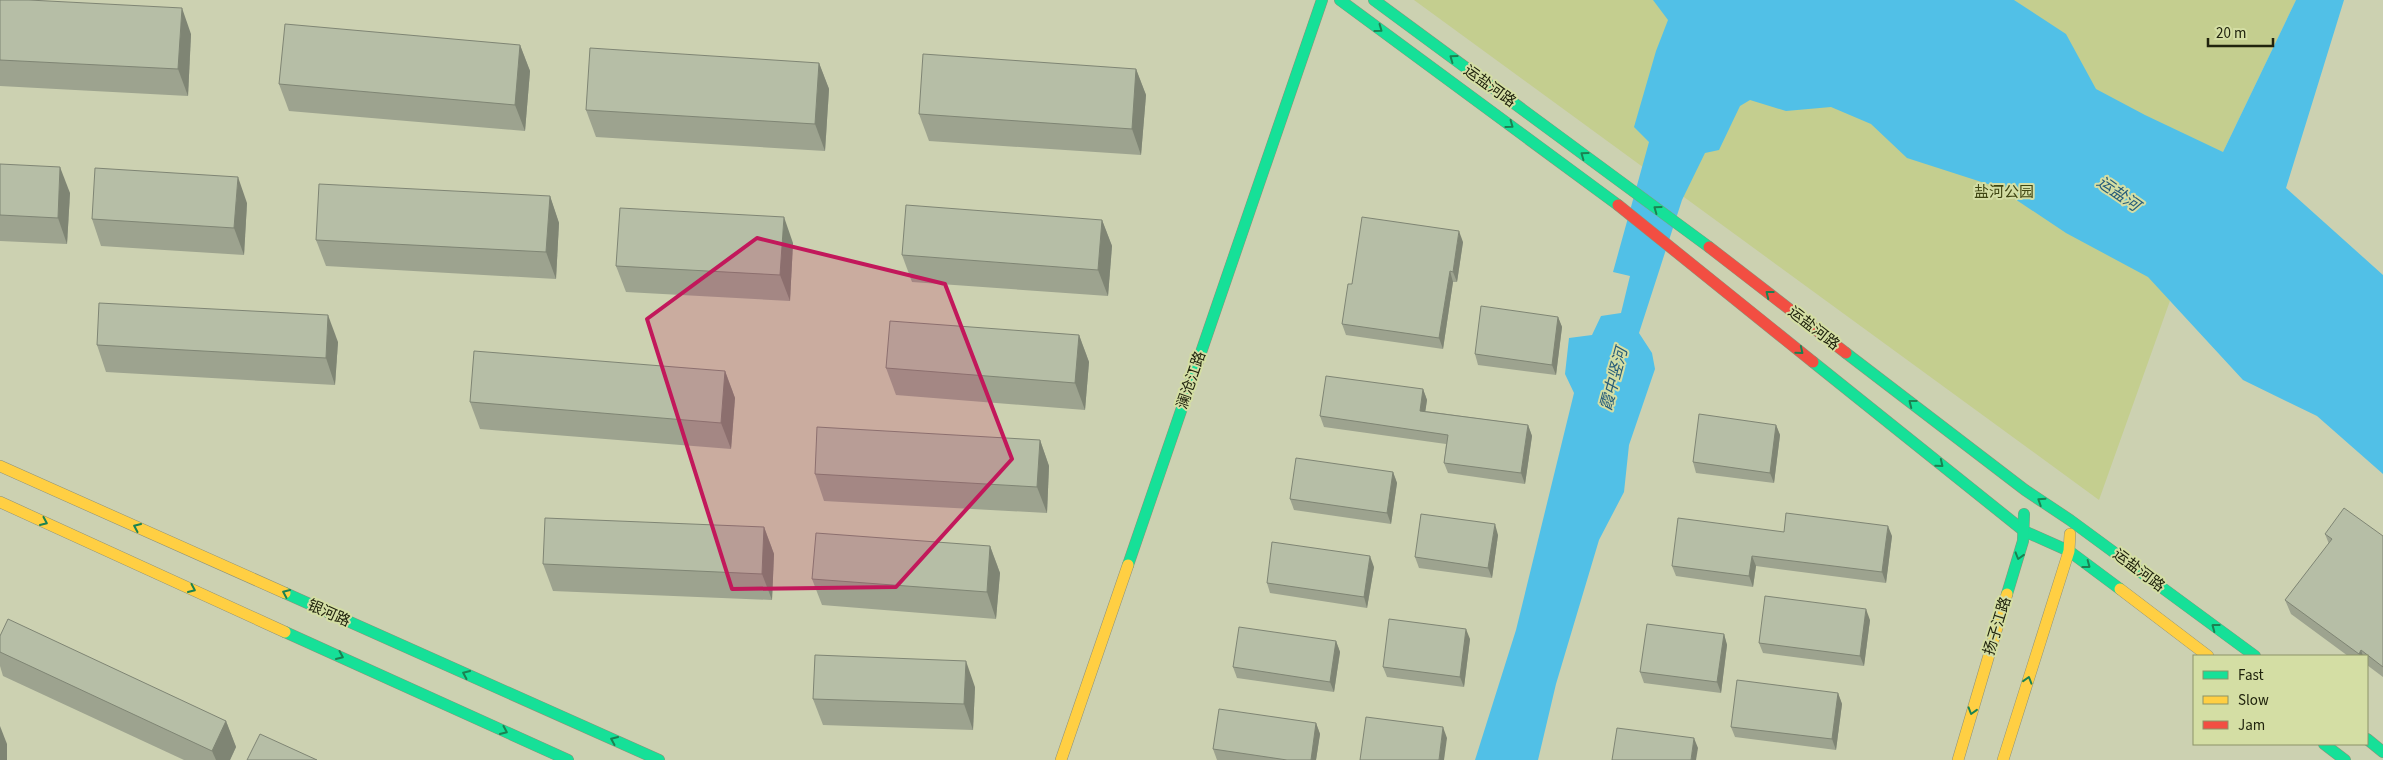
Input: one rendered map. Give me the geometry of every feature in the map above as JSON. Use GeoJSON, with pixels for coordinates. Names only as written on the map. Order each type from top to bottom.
{"type":"FeatureCollection","features":[{"type":"Feature","properties":{"kind":"main road","name":"澜沧江路"},"geometry":{"type":"LineString","coordinates":[[1061,760],[1322,0]]}},
{"type":"Feature","properties":{"kind":"main road","name":"运盐河路"},"geometry":{"type":"LineString","coordinates":[[1340,0],[1619,206],[2024,531],[2068,551],[2207,655]]}},
{"type":"Feature","properties":{"kind":"main road","name":"运盐河路"},"geometry":{"type":"LineString","coordinates":[[1374,0],[1692,234],[2025,490],[2070,520],[2253,655]]}},
{"type":"Feature","properties":{"kind":"main road","name":"银河路"},"geometry":{"type":"LineString","coordinates":[[0,466],[659,760]]}},
{"type":"Feature","properties":{"kind":"main road","name":"扬子江路"},"geometry":{"type":"LineString","coordinates":[[1958,760],[2023,541],[2025,490]]}},
{"type":"Feature","properties":{"kind":"main road"},"geometry":{"type":"LineString","coordinates":[[0,502],[568,760]]}},
{"type":"Feature","properties":{"kind":"main road"},"geometry":{"type":"LineString","coordinates":[[2004,760],[2068,551],[2070,520]]}},
{"type":"Feature","properties":{"kind":"main road"},"geometry":{"type":"LineString","coordinates":[[2368,741],[2383,752]]}},
{"type":"Feature","properties":{"kind":"main road"},"geometry":{"type":"LineString","coordinates":[[2325,745],[2345,760]]}},
{"type":"Feature","properties":{"kind":"highlighted area"},"geometry":{"type":"Polygon","coordinates":[[[757,238],[945,284],[1012,459],[896,587],[732,589],[647,319],[757,238]]]}},
{"type":"Feature","properties":{"kind":"green space","name":"盐河公园"},"geometry":{"type":"Polygon","coordinates":[[[1414,0],[2296,0],[2223,152],[2099,500],[1414,0]]]}},
{"type":"Feature","properties":{"kind":"water"},"geometry":{"type":"Polygon","coordinates":[[[1653,0],[2014,0],[2066,34],[2096,89],[2145,115],[2223,152],[2296,0],[2344,0],[2286,188],[2383,275],[2383,474],[2317,416],[2243,380],[2148,277],[2066,233],[1997,187],[1907,158],[1871,124],[1831,107],[1786,111],[1750,100],[1740,106],[1719,150],[1705,153],[1682,200],[1639,333],[1652,353],[1655,369],[1629,445],[1624,492],[1599,540],[1556,684],[1538,760],[1475,760],[1516,630],[1574,393],[1565,374],[1569,338],[1592,335],[1601,316],[1621,313],[1630,276],[1613,272],[1649,142],[1634,127],[1656,51],[1668,20],[1653,0]]]}},
{"type":"Feature","properties":{"kind":"building"},"geometry":{"type":"Polygon","coordinates":[[[0,0],[182,8],[178,69],[0,60],[0,0]]]}},
{"type":"Feature","properties":{"kind":"building"},"geometry":{"type":"Polygon","coordinates":[[[285,24],[520,45],[515,105],[279,84],[285,24]]]}},
{"type":"Feature","properties":{"kind":"building"},"geometry":{"type":"Polygon","coordinates":[[[590,48],[819,63],[815,124],[586,110],[590,48]]]}},
{"type":"Feature","properties":{"kind":"building"},"geometry":{"type":"Polygon","coordinates":[[[923,54],[1136,69],[1132,129],[919,114],[923,54]]]}},
{"type":"Feature","properties":{"kind":"building"},"geometry":{"type":"Polygon","coordinates":[[[0,164],[60,167],[58,218],[0,215],[0,164]]]}},
{"type":"Feature","properties":{"kind":"building"},"geometry":{"type":"Polygon","coordinates":[[[95,168],[238,177],[234,228],[92,219],[95,168]]]}},
{"type":"Feature","properties":{"kind":"building"},"geometry":{"type":"Polygon","coordinates":[[[319,184],[550,196],[546,252],[316,240],[319,184]]]}},
{"type":"Feature","properties":{"kind":"building"},"geometry":{"type":"Polygon","coordinates":[[[906,205],[1102,220],[1098,270],[902,255],[906,205]]]}},
{"type":"Feature","properties":{"kind":"building"},"geometry":{"type":"Polygon","coordinates":[[[620,208],[784,217],[780,275],[616,266],[620,208]]]}},
{"type":"Feature","properties":{"kind":"building"},"geometry":{"type":"Polygon","coordinates":[[[1362,217],[1459,231],[1453,272],[1450,271],[1439,338],[1342,324],[1348,284],[1352,284],[1362,217]]]}},
{"type":"Feature","properties":{"kind":"building"},"geometry":{"type":"Polygon","coordinates":[[[99,303],[328,315],[326,358],[97,345],[99,303]]]}},
{"type":"Feature","properties":{"kind":"building"},"geometry":{"type":"Polygon","coordinates":[[[1481,306],[1558,317],[1552,365],[1475,354],[1481,306]]]}},
{"type":"Feature","properties":{"kind":"building"},"geometry":{"type":"Polygon","coordinates":[[[890,321],[1079,335],[1075,383],[886,368],[890,321]]]}},
{"type":"Feature","properties":{"kind":"building"},"geometry":{"type":"Polygon","coordinates":[[[474,351],[725,371],[721,423],[470,402],[474,351]]]}},
{"type":"Feature","properties":{"kind":"building"},"geometry":{"type":"Polygon","coordinates":[[[1326,376],[1423,389],[1420,411],[1528,425],[1521,473],[1444,463],[1448,435],[1320,416],[1326,376]]]}},
{"type":"Feature","properties":{"kind":"building"},"geometry":{"type":"Polygon","coordinates":[[[1699,414],[1776,425],[1770,473],[1693,462],[1699,414]]]}},
{"type":"Feature","properties":{"kind":"building"},"geometry":{"type":"Polygon","coordinates":[[[817,427],[1040,440],[1037,487],[815,474],[817,427]]]}},
{"type":"Feature","properties":{"kind":"building"},"geometry":{"type":"Polygon","coordinates":[[[1296,458],[1393,472],[1387,513],[1290,499],[1296,458]]]}},
{"type":"Feature","properties":{"kind":"building"},"geometry":{"type":"Polygon","coordinates":[[[2344,508],[2383,536],[2383,667],[2361,650],[2359,654],[2285,600],[2332,539],[2325,534],[2344,508]]]}},
{"type":"Feature","properties":{"kind":"building"},"geometry":{"type":"Polygon","coordinates":[[[1786,513],[1888,526],[1882,572],[1752,556],[1749,576],[1672,566],[1678,518],[1784,532],[1786,513]]]}},
{"type":"Feature","properties":{"kind":"building"},"geometry":{"type":"Polygon","coordinates":[[[1421,514],[1495,524],[1488,568],[1415,557],[1421,514]]]}},
{"type":"Feature","properties":{"kind":"building"},"geometry":{"type":"Polygon","coordinates":[[[545,518],[764,527],[762,574],[543,564],[545,518]]]}},
{"type":"Feature","properties":{"kind":"building"},"geometry":{"type":"Polygon","coordinates":[[[816,533],[990,546],[987,592],[812,579],[816,533]]]}},
{"type":"Feature","properties":{"kind":"building"},"geometry":{"type":"Polygon","coordinates":[[[1272,542],[1370,556],[1364,597],[1267,583],[1272,542]]]}},
{"type":"Feature","properties":{"kind":"building"},"geometry":{"type":"Polygon","coordinates":[[[1765,596],[1866,609],[1860,656],[1759,643],[1765,596]]]}},
{"type":"Feature","properties":{"kind":"building"},"geometry":{"type":"Polygon","coordinates":[[[8,619],[226,721],[212,751],[0,652],[0,636],[8,619]]]}},
{"type":"Feature","properties":{"kind":"building"},"geometry":{"type":"Polygon","coordinates":[[[1389,619],[1466,629],[1460,677],[1383,667],[1389,619]]]}},
{"type":"Feature","properties":{"kind":"building"},"geometry":{"type":"Polygon","coordinates":[[[1647,624],[1724,634],[1717,682],[1640,672],[1647,624]]]}},
{"type":"Feature","properties":{"kind":"building"},"geometry":{"type":"Polygon","coordinates":[[[1239,627],[1336,641],[1330,682],[1233,667],[1239,627]]]}},
{"type":"Feature","properties":{"kind":"building"},"geometry":{"type":"Polygon","coordinates":[[[815,655],[966,661],[964,704],[813,699],[815,655]]]}},
{"type":"Feature","properties":{"kind":"building"},"geometry":{"type":"Polygon","coordinates":[[[1737,680],[1838,693],[1832,739],[1731,727],[1737,680]]]}},
{"type":"Feature","properties":{"kind":"building"},"geometry":{"type":"Polygon","coordinates":[[[1219,709],[1316,723],[1311,760],[1287,760],[1213,749],[1219,709]]]}},
{"type":"Feature","properties":{"kind":"building"},"geometry":{"type":"Polygon","coordinates":[[[1366,717],[1443,727],[1439,760],[1360,760],[1366,717]]]}},
{"type":"Feature","properties":{"kind":"building"},"geometry":{"type":"Polygon","coordinates":[[[1617,728],[1694,738],[1691,760],[1612,760],[1617,728]]]}},
{"type":"Feature","properties":{"kind":"building"},"geometry":{"type":"Polygon","coordinates":[[[260,734],[317,760],[247,760],[260,734]]]}},
{"type":"Feature","properties":{"kind":"traffic: fast"},"geometry":{"type":"LineString","coordinates":[[1128,565],[1322,0]]}},
{"type":"Feature","properties":{"kind":"traffic: fast"},"geometry":{"type":"LineString","coordinates":[[1340,0],[1618,205]]}},
{"type":"Feature","properties":{"kind":"traffic: fast"},"geometry":{"type":"LineString","coordinates":[[1374,0],[1709,247]]}},
{"type":"Feature","properties":{"kind":"traffic: fast"},"geometry":{"type":"LineString","coordinates":[[1846,353],[2025,490],[2070,520],[2254,655]]}},
{"type":"Feature","properties":{"kind":"traffic: fast"},"geometry":{"type":"LineString","coordinates":[[1813,362],[2024,531],[2069,551],[2120,589]]}},
{"type":"Feature","properties":{"kind":"traffic: fast"},"geometry":{"type":"LineString","coordinates":[[2007,594],[2023,541],[2024,514]]}},
{"type":"Feature","properties":{"kind":"traffic: fast"},"geometry":{"type":"LineString","coordinates":[[285,593],[659,760]]}},
{"type":"Feature","properties":{"kind":"traffic: fast"},"geometry":{"type":"LineString","coordinates":[[285,632],[568,760]]}},
{"type":"Feature","properties":{"kind":"traffic: fast"},"geometry":{"type":"LineString","coordinates":[[2368,740],[2383,752]]}},
{"type":"Feature","properties":{"kind":"traffic: fast"},"geometry":{"type":"LineString","coordinates":[[2325,745],[2345,760]]}},
{"type":"Feature","properties":{"kind":"traffic: slow"},"geometry":{"type":"LineString","coordinates":[[0,466],[285,593]]}},
{"type":"Feature","properties":{"kind":"traffic: slow"},"geometry":{"type":"LineString","coordinates":[[0,502],[285,632]]}},
{"type":"Feature","properties":{"kind":"traffic: slow"},"geometry":{"type":"LineString","coordinates":[[2003,760],[2069,551],[2070,534]]}},
{"type":"Feature","properties":{"kind":"traffic: slow"},"geometry":{"type":"LineString","coordinates":[[1061,760],[1128,565]]}},
{"type":"Feature","properties":{"kind":"traffic: slow"},"geometry":{"type":"LineString","coordinates":[[2120,589],[2207,655]]}},
{"type":"Feature","properties":{"kind":"traffic: slow"},"geometry":{"type":"LineString","coordinates":[[1958,760],[2007,594]]}},
{"type":"Feature","properties":{"kind":"traffic: jam"},"geometry":{"type":"LineString","coordinates":[[1618,205],[1813,362]]}},
{"type":"Feature","properties":{"kind":"traffic: jam"},"geometry":{"type":"LineString","coordinates":[[1709,247],[1846,353]]}},
{"type":"Feature","properties":{"kind":"water label","name":"运盐河"},"geometry":{"type":"Point","coordinates":[2119,193]}},
{"type":"Feature","properties":{"kind":"water label","name":"霞中竖河"},"geometry":{"type":"Point","coordinates":[1613,379]}}]}
